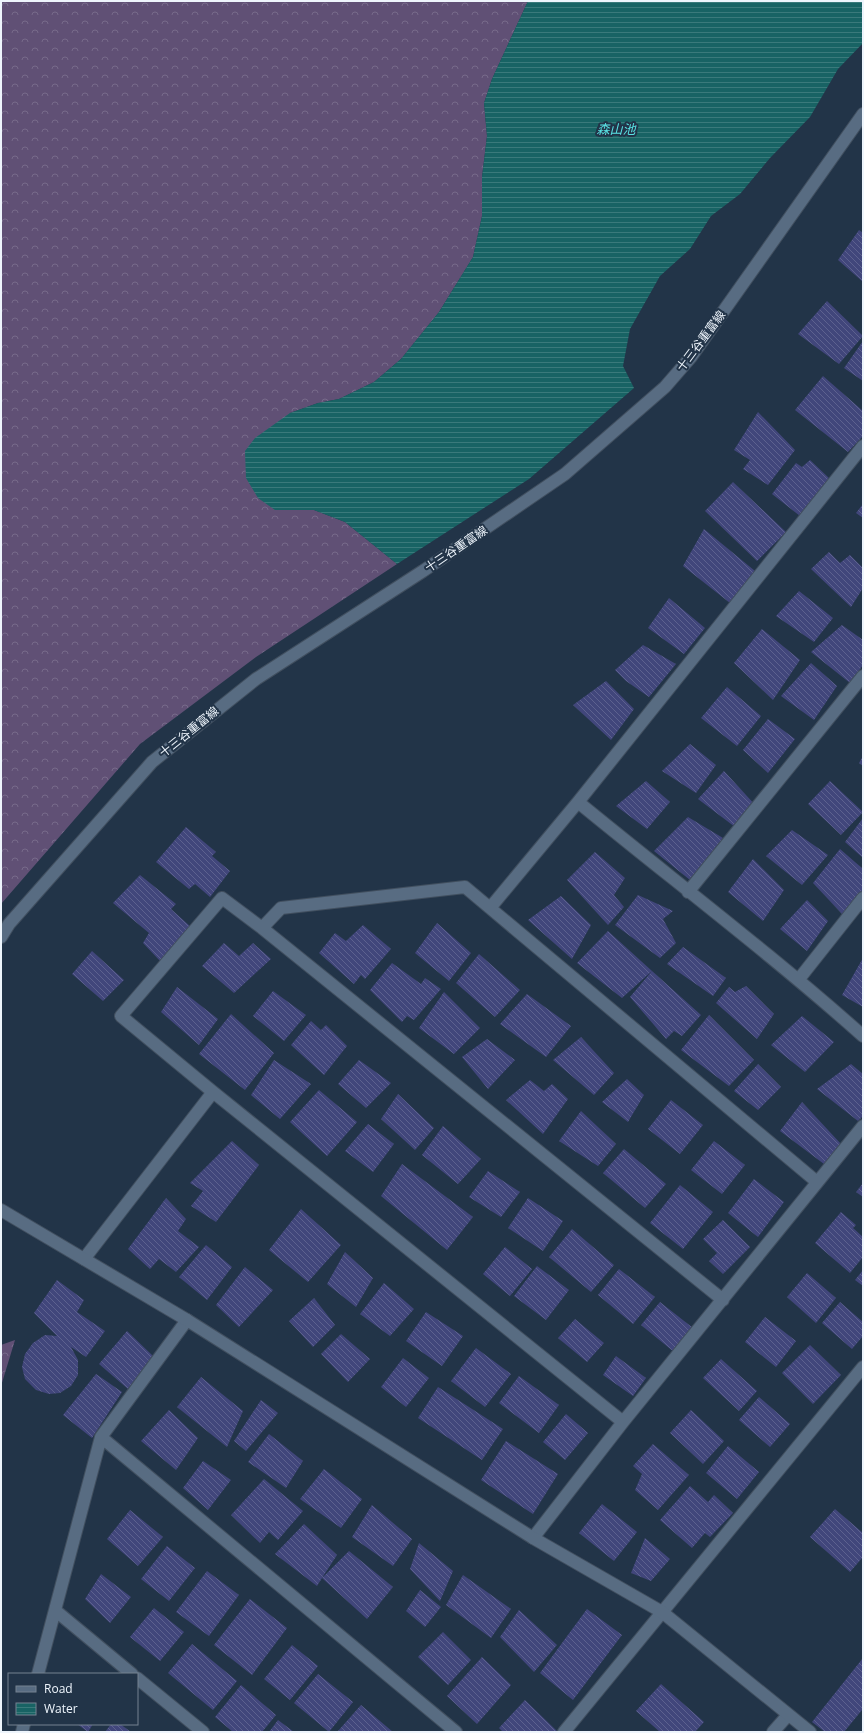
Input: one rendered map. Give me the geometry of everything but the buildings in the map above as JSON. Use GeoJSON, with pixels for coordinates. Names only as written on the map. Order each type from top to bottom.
{"type":"FeatureCollection","features":[{"type":"Feature","properties":{"kind":"street","name":"十三谷重富線"},"geometry":{"type":"LineString","coordinates":[[1,936],[9,924],[152,762],[256,679],[423,571],[565,474],[665,387],[691,358],[863,114]]}},
{"type":"Feature","properties":{"kind":"street"},"geometry":{"type":"LineString","coordinates":[[490,908],[578,802],[863,446]]}},
{"type":"Feature","properties":{"kind":"street"},"geometry":{"type":"LineString","coordinates":[[688,892],[863,676]]}},
{"type":"Feature","properties":{"kind":"street"},"geometry":{"type":"LineString","coordinates":[[578,802],[688,892],[799,979],[863,1036]]}},
{"type":"Feature","properties":{"kind":"street"},"geometry":{"type":"LineString","coordinates":[[262,928],[281,908],[465,887],[817,1182]]}},
{"type":"Feature","properties":{"kind":"street"},"geometry":{"type":"LineString","coordinates":[[623,1422],[213,1092],[121,1016],[222,898],[262,928],[723,1300]]}},
{"type":"Feature","properties":{"kind":"street"},"geometry":{"type":"LineString","coordinates":[[799,979],[863,898]]}},
{"type":"Feature","properties":{"kind":"street"},"geometry":{"type":"LineString","coordinates":[[84,1259],[213,1092]]}},
{"type":"Feature","properties":{"kind":"street"},"geometry":{"type":"LineString","coordinates":[[532,1538],[623,1422],[863,1126]]}},
{"type":"Feature","properties":{"kind":"street"},"geometry":{"type":"LineString","coordinates":[[1,1210],[187,1320],[532,1538],[662,1612],[810,1732]]}},
{"type":"Feature","properties":{"kind":"street"},"geometry":{"type":"LineString","coordinates":[[38,1673],[101,1437],[187,1320]]}},
{"type":"Feature","properties":{"kind":"street"},"geometry":{"type":"LineString","coordinates":[[564,1732],[863,1368]]}},
{"type":"Feature","properties":{"kind":"street"},"geometry":{"type":"LineString","coordinates":[[101,1437],[456,1732]]}},
{"type":"Feature","properties":{"kind":"street"},"geometry":{"type":"LineString","coordinates":[[56,1611],[131,1673]]}},
{"type":"Feature","properties":{"kind":"street"},"geometry":{"type":"LineString","coordinates":[[138,1679],[203,1732]]}},
{"type":"Feature","properties":{"kind":"street"},"geometry":{"type":"LineString","coordinates":[[773,1732],[788,1715]]}},
{"type":"Feature","properties":{"kind":"green space"},"geometry":{"type":"Polygon","coordinates":[[[1,1],[528,1],[492,79],[484,103],[487,136],[482,177],[482,216],[473,257],[439,312],[401,359],[374,382],[339,399],[318,403],[290,413],[275,510],[314,510],[345,522],[397,564],[256,657],[140,744],[1,904],[1,1]]]}},
{"type":"Feature","properties":{"kind":"green space"},"geometry":{"type":"Polygon","coordinates":[[[15,1340],[1,1386],[1,1345],[15,1340]]]}},
{"type":"Feature","properties":{"kind":"water","name":"森山池"},"geometry":{"type":"Polygon","coordinates":[[[528,1],[863,1],[863,43],[838,69],[810,117],[770,158],[740,194],[711,216],[690,249],[660,276],[630,329],[623,366],[634,388],[529,479],[397,564],[345,522],[314,510],[275,510],[258,498],[246,478],[245,451],[255,438],[290,413],[318,403],[339,399],[374,382],[401,359],[439,312],[473,257],[482,216],[482,177],[487,136],[484,103],[492,79],[528,1]]]}}]}
